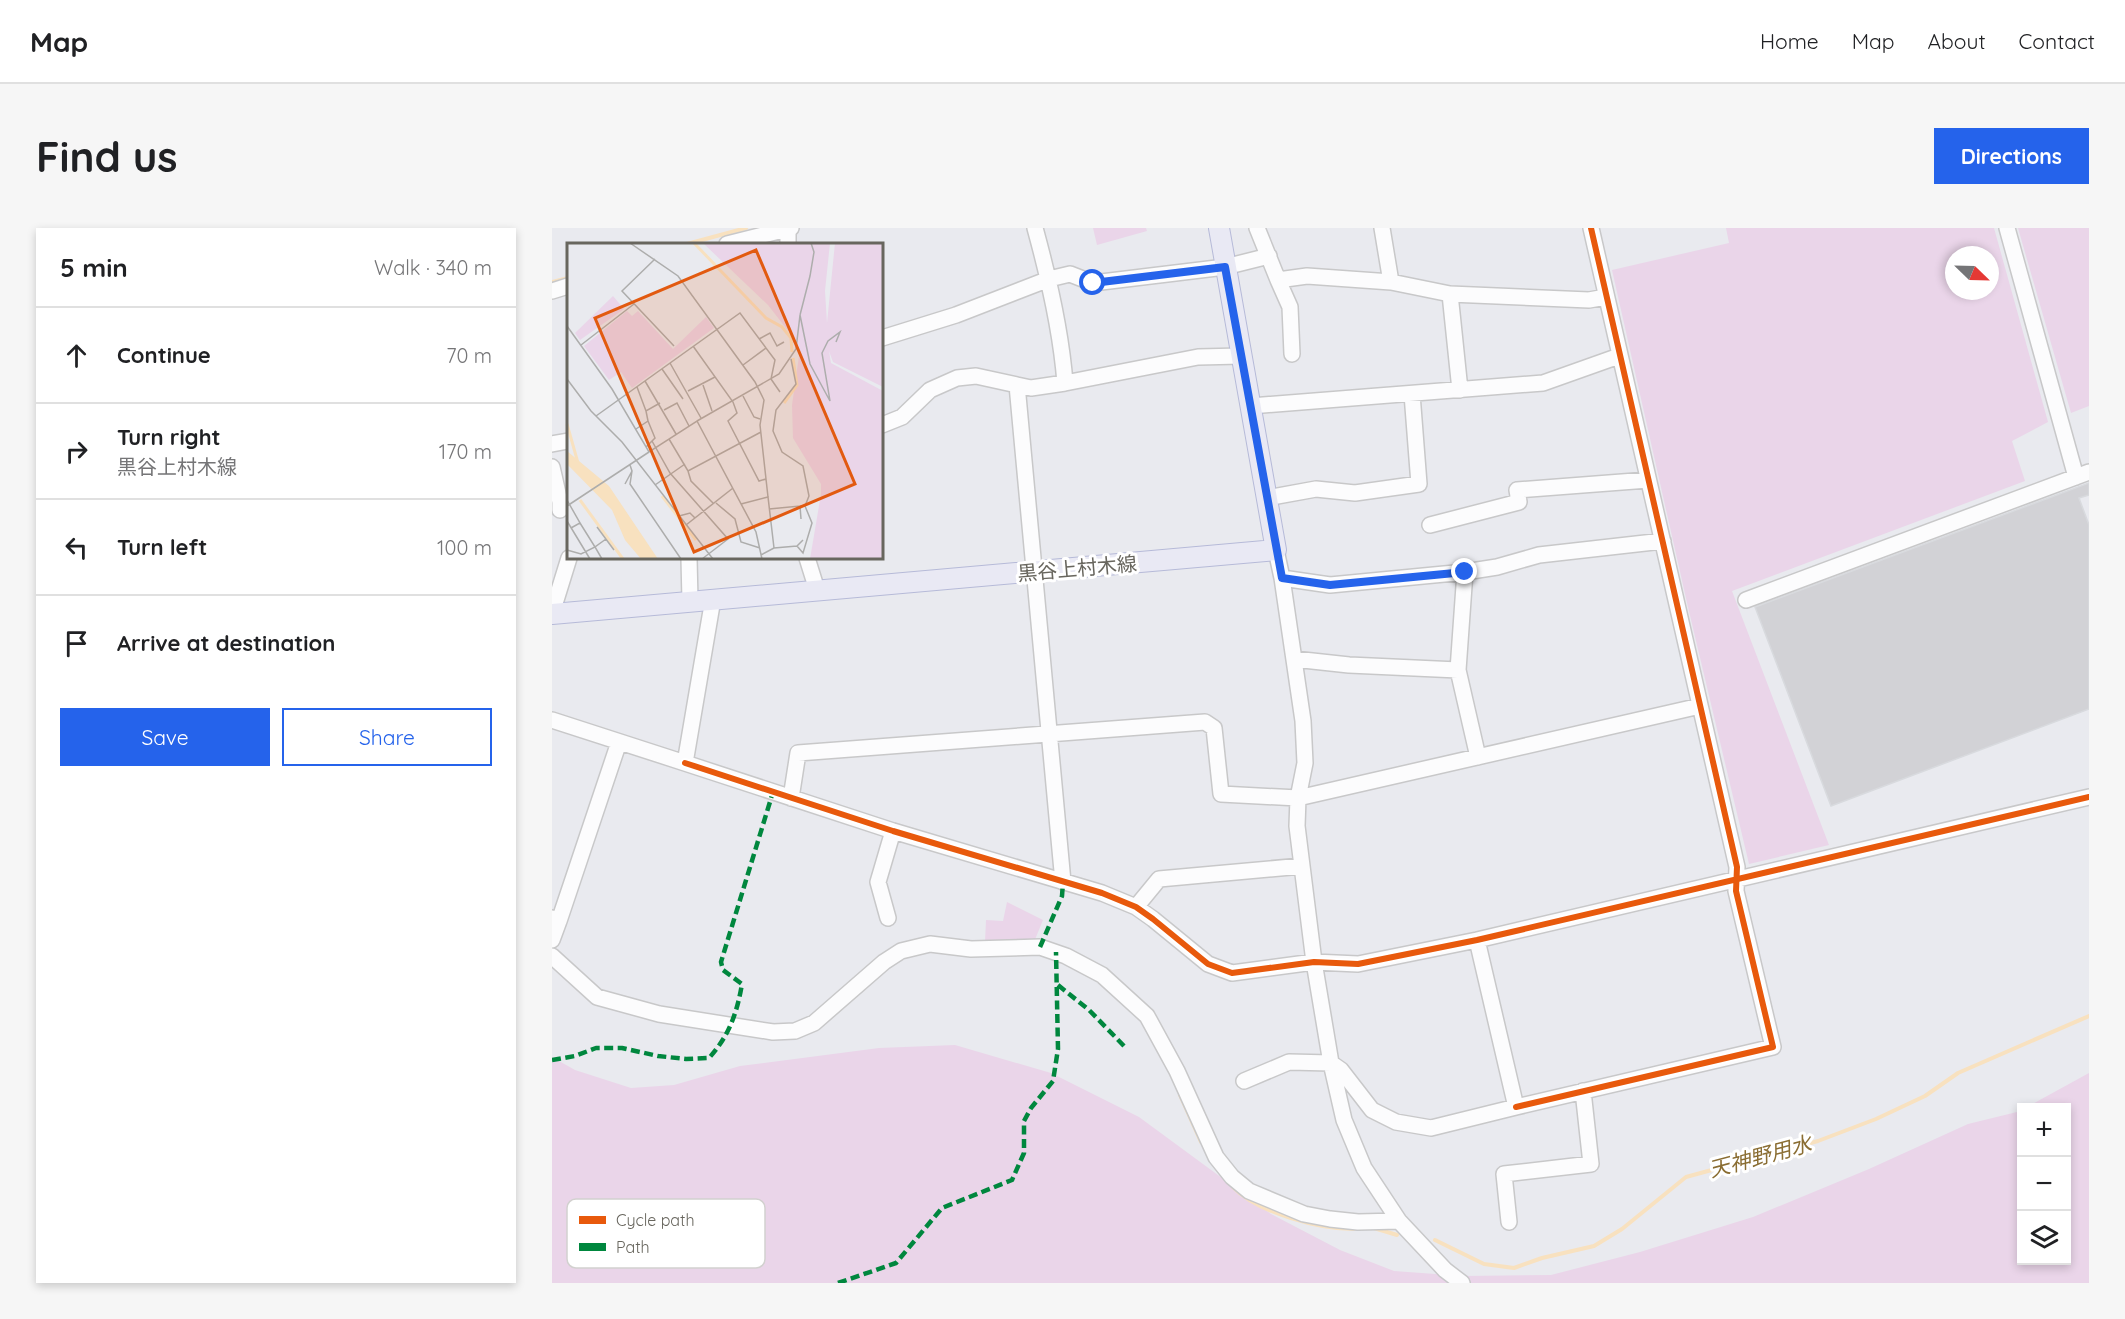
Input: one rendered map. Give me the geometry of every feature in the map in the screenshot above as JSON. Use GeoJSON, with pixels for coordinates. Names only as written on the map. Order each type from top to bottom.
{"type":"FeatureCollection","features":[{"type":"Feature","properties":{"kind":"main road"},"geometry":{"type":"LineString","coordinates":[[1219,228],[1276,550]]}},
{"type":"Feature","properties":{"kind":"main road","name":"黒谷上村木線"},"geometry":{"type":"LineString","coordinates":[[552,613],[1276,550]]}},
{"type":"Feature","properties":{"kind":"street"},"geometry":{"type":"LineString","coordinates":[[1035,228],[1049,279],[1063,352],[1065,383]]}},
{"type":"Feature","properties":{"kind":"street"},"geometry":{"type":"LineString","coordinates":[[1257,228],[1290,307],[1292,354]]}},
{"type":"Feature","properties":{"kind":"street"},"geometry":{"type":"LineString","coordinates":[[1382,228],[1391,282]]}},
{"type":"Feature","properties":{"kind":"street"},"geometry":{"type":"LineString","coordinates":[[1244,1080],[1289,1062],[1331,1063],[1341,1070],[1372,1110],[1396,1122],[1431,1128],[1773,1047],[1736,891],[1737,867],[1591,228]]}},
{"type":"Feature","properties":{"kind":"street"},"geometry":{"type":"LineString","coordinates":[[1746,600],[2082,474],[2007,228]]}},
{"type":"Feature","properties":{"kind":"street"},"geometry":{"type":"LineString","coordinates":[[733,243],[789,234]]}},
{"type":"Feature","properties":{"kind":"street"},"geometry":{"type":"LineString","coordinates":[[884,337],[956,315],[1049,279],[1070,274],[1093,283],[1225,267],[1269,256]]}},
{"type":"Feature","properties":{"kind":"street"},"geometry":{"type":"LineString","coordinates":[[1278,280],[1307,276],[1391,282],[1450,294],[1589,300],[1606,297]]}},
{"type":"Feature","properties":{"kind":"street"},"geometry":{"type":"LineString","coordinates":[[552,291],[567,286]]}},
{"type":"Feature","properties":{"kind":"street"},"geometry":{"type":"LineString","coordinates":[[1450,294],[1460,390]]}},
{"type":"Feature","properties":{"kind":"street"},"geometry":{"type":"LineString","coordinates":[[884,424],[902,417],[930,390],[957,378],[976,376],[1031,388],[1198,357],[1241,356]]}},
{"type":"Feature","properties":{"kind":"street"},"geometry":{"type":"LineString","coordinates":[[1251,406],[1543,383],[1619,356]]}},
{"type":"Feature","properties":{"kind":"street"},"geometry":{"type":"LineString","coordinates":[[1017,385],[1063,882]]}},
{"type":"Feature","properties":{"kind":"street"},"geometry":{"type":"LineString","coordinates":[[1267,498],[1316,489],[1355,493],[1419,484],[1412,394]]}},
{"type":"Feature","properties":{"kind":"street"},"geometry":{"type":"LineString","coordinates":[[552,444],[567,441]]}},
{"type":"Feature","properties":{"kind":"street"},"geometry":{"type":"LineString","coordinates":[[552,467],[560,510]]}},
{"type":"Feature","properties":{"kind":"street"},"geometry":{"type":"LineString","coordinates":[[1430,525],[1519,502],[1517,490],[1648,480]]}},
{"type":"Feature","properties":{"kind":"street"},"geometry":{"type":"LineString","coordinates":[[1282,578],[1330,585],[1465,572],[1497,567],[1539,555],[1663,540]]}},
{"type":"Feature","properties":{"kind":"street"},"geometry":{"type":"LineString","coordinates":[[1276,550],[1303,721],[1305,763],[1298,798],[1297,826],[1314,962],[1331,1063],[1344,1120],[1364,1168],[1399,1221],[1445,1270],[1462,1283]]}},
{"type":"Feature","properties":{"kind":"street"},"geometry":{"type":"LineString","coordinates":[[552,613],[568,560]]}},
{"type":"Feature","properties":{"kind":"street"},"geometry":{"type":"LineString","coordinates":[[690,560],[690,601]]}},
{"type":"Feature","properties":{"kind":"street"},"geometry":{"type":"LineString","coordinates":[[808,560],[817,590]]}},
{"type":"Feature","properties":{"kind":"street"},"geometry":{"type":"LineString","coordinates":[[1465,572],[1458,670],[1478,757]]}},
{"type":"Feature","properties":{"kind":"street"},"geometry":{"type":"LineString","coordinates":[[685,764],[713,599]]}},
{"type":"Feature","properties":{"kind":"street"},"geometry":{"type":"LineString","coordinates":[[1294,659],[1349,665],[1458,670]]}},
{"type":"Feature","properties":{"kind":"street"},"geometry":{"type":"LineString","coordinates":[[792,798],[798,753],[1205,722],[1214,728],[1221,794],[1298,798],[1700,705]]}},
{"type":"Feature","properties":{"kind":"street"},"geometry":{"type":"LineString","coordinates":[[552,720],[893,831],[1102,893],[1136,907],[1208,964],[1232,973],[1314,962],[1358,964],[1477,940],[2089,797]]}},
{"type":"Feature","properties":{"kind":"street"},"geometry":{"type":"LineString","coordinates":[[552,940],[556,920],[619,742]]}},
{"type":"Feature","properties":{"kind":"street"},"geometry":{"type":"LineString","coordinates":[[888,918],[878,882],[893,831]]}},
{"type":"Feature","properties":{"kind":"street"},"geometry":{"type":"LineString","coordinates":[[1136,907],[1159,879],[1302,866]]}},
{"type":"Feature","properties":{"kind":"street"},"geometry":{"type":"LineString","coordinates":[[1477,940],[1516,1107]]}},
{"type":"Feature","properties":{"kind":"street"},"geometry":{"type":"LineString","coordinates":[[552,956],[597,996],[658,1014],[773,1032],[795,1031],[814,1023],[901,951],[930,944],[971,949],[1040,947],[1066,956],[1102,975],[1147,1016],[1177,1071],[1216,1157],[1232,1177],[1249,1191],[1304,1214],[1358,1222],[1399,1221]]}},
{"type":"Feature","properties":{"kind":"street"},"geometry":{"type":"LineString","coordinates":[[1509,1222],[1504,1174],[1591,1164],[1583,1091]]}},
{"type":"Feature","properties":{"kind":"shaded area"},"geometry":{"type":"Polygon","coordinates":[[[1093,228],[1146,228],[1147,231],[1097,245],[1093,228]]]}},
{"type":"Feature","properties":{"kind":"shaded area"},"geometry":{"type":"Polygon","coordinates":[[[1726,228],[1994,228],[2048,422],[2012,441],[2025,481],[1732,591],[1829,845],[1749,864],[1612,270],[1729,243],[1726,228]]]}},
{"type":"Feature","properties":{"kind":"shaded area"},"geometry":{"type":"Polygon","coordinates":[[[2018,228],[2089,228],[2089,406],[2071,413],[2018,228]]]}},
{"type":"Feature","properties":{"kind":"shaded area"},"geometry":{"type":"Polygon","coordinates":[[[1007,902],[1043,920],[1034,942],[985,942],[986,920],[1003,921],[1007,902]]]}},
{"type":"Feature","properties":{"kind":"shaded area"},"geometry":{"type":"Polygon","coordinates":[[[955,1045],[1051,1073],[1139,1117],[1271,1214],[1340,1250],[1394,1271],[1463,1276],[1551,1275],[1640,1252],[1753,1217],[1869,1169],[1968,1124],[2017,1112],[2017,1265],[2071,1265],[2071,1103],[2034,1103],[2089,1073],[2089,1283],[552,1283],[552,1057],[575,1070],[631,1088],[674,1085],[740,1066],[879,1048],[955,1045]]]}},
{"type":"Feature","properties":{"kind":"building"},"geometry":{"type":"Polygon","coordinates":[[[2089,483],[2089,495],[2079,498],[2089,525],[2089,709],[1831,806],[1755,607],[2089,483]]]}},
{"type":"Feature","properties":{"kind":"waterway"},"geometry":{"type":"LineString","coordinates":[[691,243],[746,228]]}},
{"type":"Feature","properties":{"kind":"waterway"},"geometry":{"type":"LineString","coordinates":[[552,282],[567,278]]}},
{"type":"Feature","properties":{"kind":"waterway","name":"天神野用水"},"geometry":{"type":"LineString","coordinates":[[1435,1240],[1484,1264],[1514,1268],[1542,1258],[1594,1246],[1622,1229],[1686,1177],[1818,1141],[1876,1119],[1925,1096],[1958,1073],[2089,1016]]}},
{"type":"Feature","properties":{"kind":"waterway"},"geometry":{"type":"LineString","coordinates":[[1180,1095],[1201,1142]]}},
{"type":"Feature","properties":{"kind":"waterway"},"geometry":{"type":"LineString","coordinates":[[1233,1187],[1258,1205],[1290,1218],[1324,1226],[1354,1229]]}},
{"type":"Feature","properties":{"kind":"waterway"},"geometry":{"type":"LineString","coordinates":[[1374,1228],[1397,1235]]}},
{"type":"Feature","properties":{"kind":"marked path"},"geometry":{"type":"LineString","coordinates":[[552,1060],[575,1056],[596,1048],[622,1048],[686,1059],[709,1058],[716,1050],[731,1024],[742,984],[723,970],[721,962],[773,792]]}},
{"type":"Feature","properties":{"kind":"marked path"},"geometry":{"type":"LineString","coordinates":[[1040,947],[1062,896],[1063,882]]}},
{"type":"Feature","properties":{"kind":"marked path"},"geometry":{"type":"LineString","coordinates":[[838,1283],[896,1263],[942,1208],[1012,1180],[1024,1153],[1024,1121],[1031,1108],[1053,1081],[1058,1049],[1056,952]]}},
{"type":"Feature","properties":{"kind":"marked path"},"geometry":{"type":"LineString","coordinates":[[1058,985],[1089,1010],[1124,1046]]}},
{"type":"Feature","properties":{"kind":"cycle path"},"geometry":{"type":"LineString","coordinates":[[1516,1107],[1773,1047],[1736,891],[1737,867],[1591,228]]}},
{"type":"Feature","properties":{"kind":"cycle path"},"geometry":{"type":"LineString","coordinates":[[685,763],[893,831],[1102,893],[1136,907],[1208,964],[1232,973],[1314,962],[1358,964],[1477,940],[2089,797]]}},
{"type":"Feature","properties":{"kind":"route"},"geometry":{"type":"LineString","coordinates":[[1093,283],[1225,267],[1282,578],[1330,585],[1465,572]]}}]}
